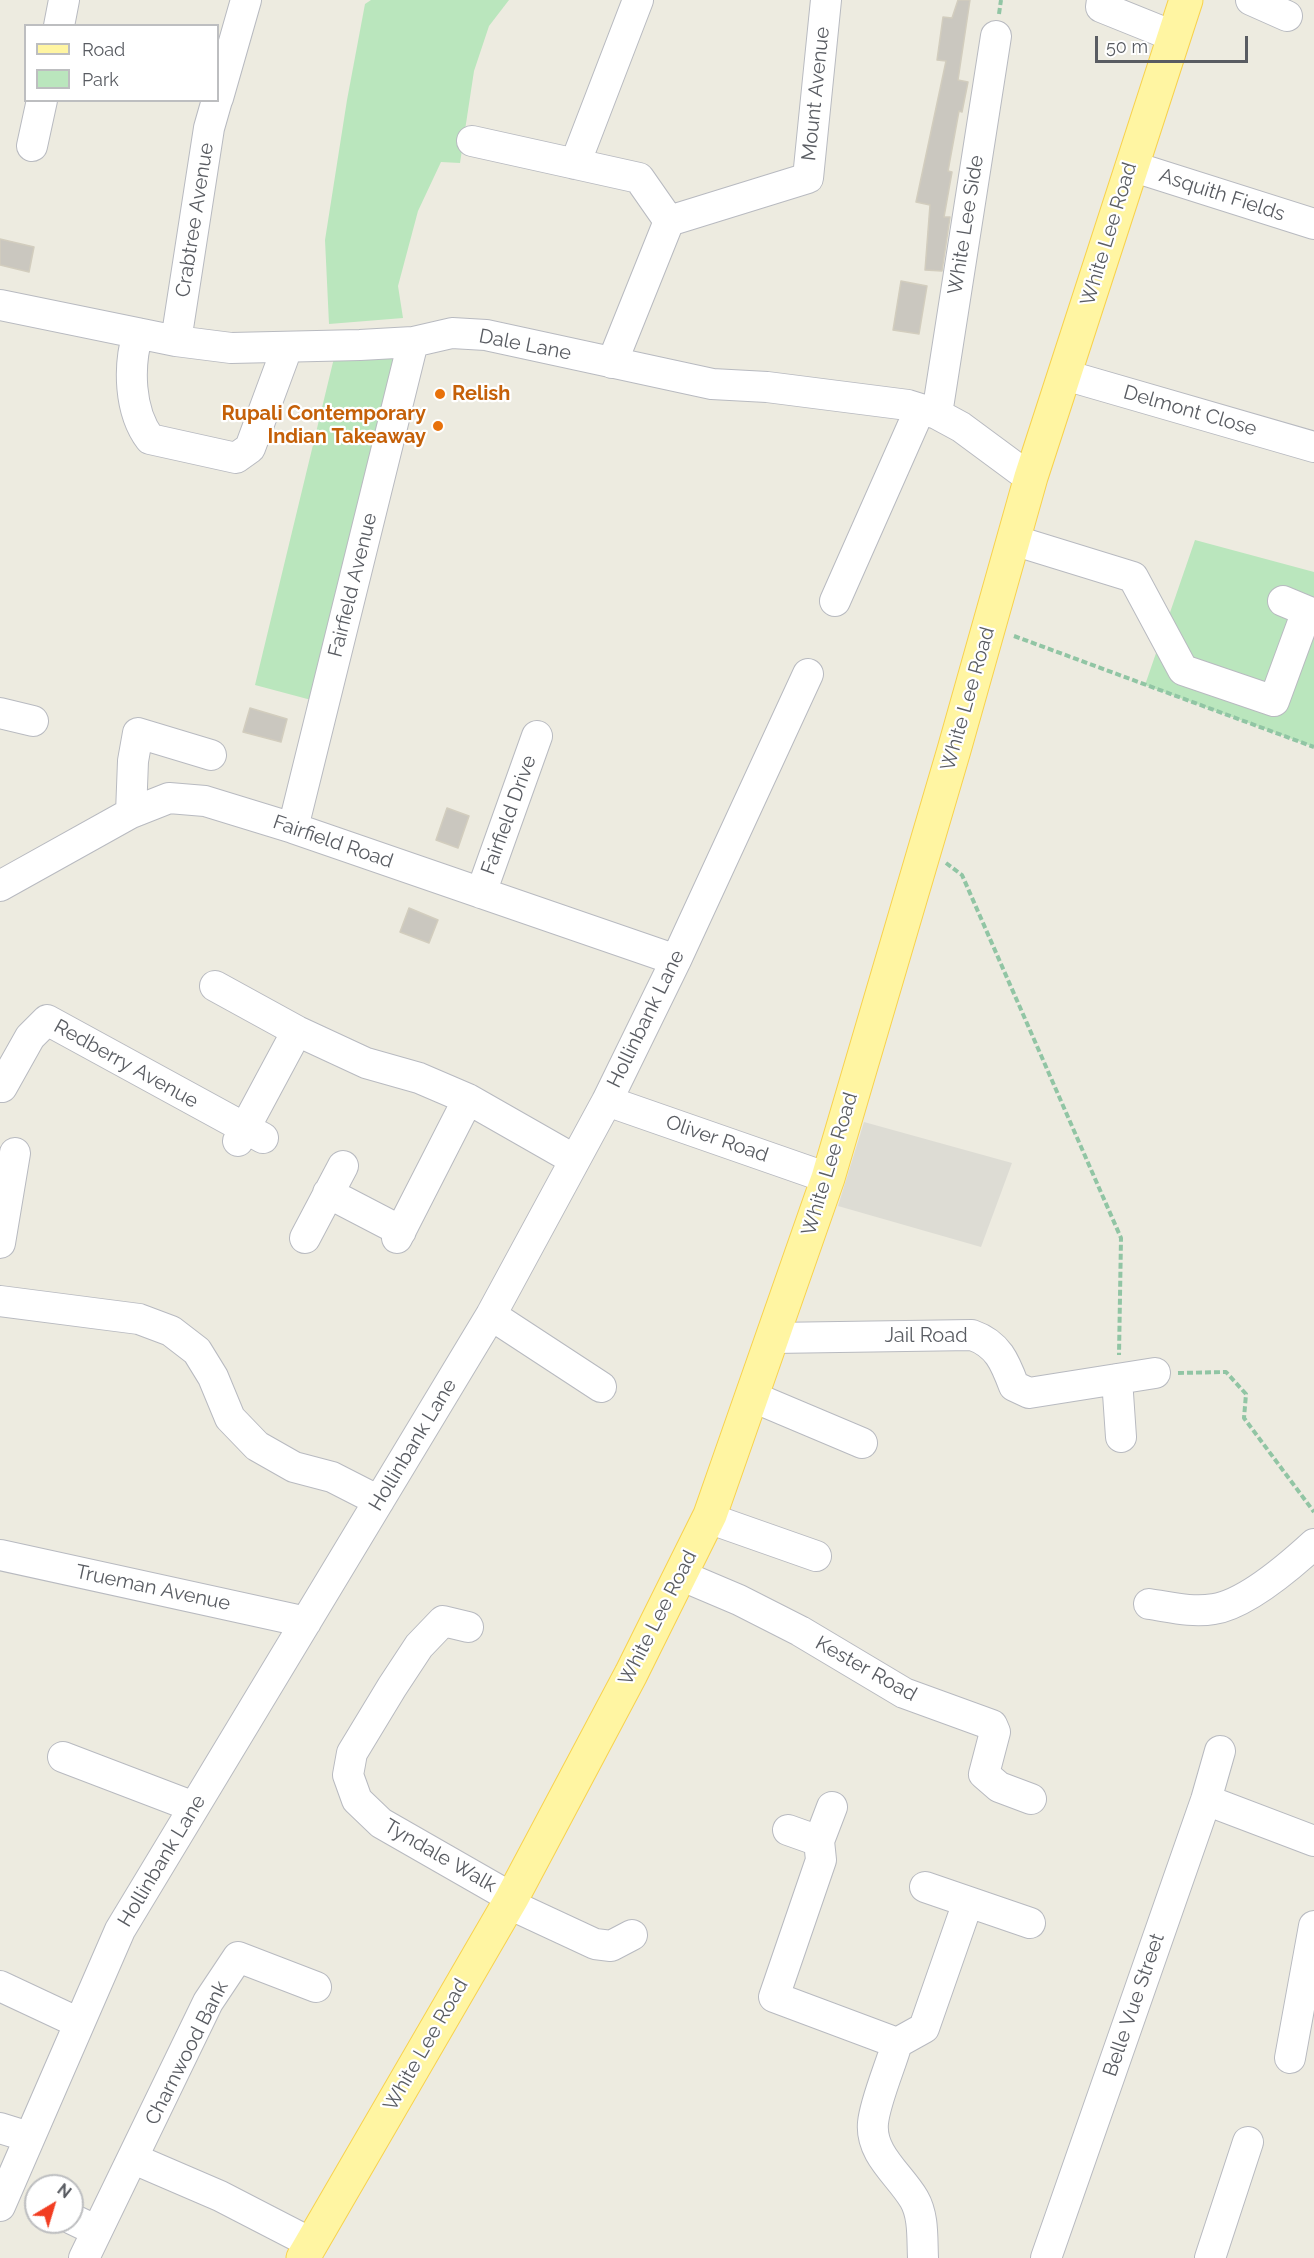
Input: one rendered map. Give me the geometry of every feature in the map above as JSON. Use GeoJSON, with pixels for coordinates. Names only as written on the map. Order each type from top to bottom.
{"type":"FeatureCollection","features":[{"type":"Feature","properties":{"kind":"main road","name":"White Lee Road"},"geometry":{"type":"LineString","coordinates":[[307,2251],[510,1901],[631,1674],[708,1518],[753,1397],[828,1178],[1030,478],[1186,0]]}},
{"type":"Feature","properties":{"kind":"street"},"geometry":{"type":"LineString","coordinates":[[59,24],[64,0]]}},
{"type":"Feature","properties":{"kind":"street","name":"Crabtree Avenue"},"geometry":{"type":"LineString","coordinates":[[219,92],[246,0]]}},
{"type":"Feature","properties":{"kind":"street"},"geometry":{"type":"LineString","coordinates":[[575,164],[638,0]]}},
{"type":"Feature","properties":{"kind":"street","name":"Mount Avenue"},"geometry":{"type":"LineString","coordinates":[[669,221],[808,178],[826,0]]}},
{"type":"Feature","properties":{"kind":"street"},"geometry":{"type":"LineString","coordinates":[[1102,0],[1101,7],[1173,36]]}},
{"type":"Feature","properties":{"kind":"street"},"geometry":{"type":"LineString","coordinates":[[1251,0],[1287,16]]}},
{"type":"Feature","properties":{"kind":"street","name":"White Lee Side"},"geometry":{"type":"LineString","coordinates":[[836,601],[929,412],[996,36]]}},
{"type":"Feature","properties":{"kind":"street"},"geometry":{"type":"LineString","coordinates":[[32,146],[42,102]]}},
{"type":"Feature","properties":{"kind":"street","name":"Crabtree Avenue"},"geometry":{"type":"LineString","coordinates":[[176,341],[209,128],[216,102]]}},
{"type":"Feature","properties":{"kind":"street"},"geometry":{"type":"LineString","coordinates":[[472,141],[639,178],[669,221],[612,363]]}},
{"type":"Feature","properties":{"kind":"street","name":"Asquith Fields"},"geometry":{"type":"LineString","coordinates":[[1131,166],[1314,225]]}},
{"type":"Feature","properties":{"kind":"street","name":"Dale Lane"},"geometry":{"type":"LineString","coordinates":[[0,305],[176,341],[231,348],[287,348],[413,342],[452,333],[486,335],[712,384],[767,387],[908,405],[961,427],[1030,478]]}},
{"type":"Feature","properties":{"kind":"street"},"geometry":{"type":"LineString","coordinates":[[138,333],[131,369],[139,425],[150,440],[236,458],[250,448],[287,348]]}},
{"type":"Feature","properties":{"kind":"street","name":"Fairfield Avenue"},"geometry":{"type":"LineString","coordinates":[[293,828],[413,342]]}},
{"type":"Feature","properties":{"kind":"street","name":"Delmont Close"},"geometry":{"type":"LineString","coordinates":[[1065,375],[1314,447]]}},
{"type":"Feature","properties":{"kind":"street"},"geometry":{"type":"LineString","coordinates":[[1013,540],[1133,577],[1183,670],[1274,701],[1307,611],[1283,601]]}},
{"type":"Feature","properties":{"kind":"street","name":"Hollinbank Lane"},"geometry":{"type":"LineString","coordinates":[[0,2206],[28,2137],[120,1930],[491,1315],[607,1101],[808,674]]}},
{"type":"Feature","properties":{"kind":"street"},"geometry":{"type":"LineString","coordinates":[[0,714],[33,721]]}},
{"type":"Feature","properties":{"kind":"street"},"geometry":{"type":"LineString","coordinates":[[131,813],[133,761],[138,733],[211,755]]}},
{"type":"Feature","properties":{"kind":"street","name":"Fairfield Drive"},"geometry":{"type":"LineString","coordinates":[[481,893],[537,736]]}},
{"type":"Feature","properties":{"kind":"street","name":"Fairfield Road"},"geometry":{"type":"LineString","coordinates":[[0,886],[131,813],[170,798],[205,801],[293,828],[675,960]]}},
{"type":"Feature","properties":{"kind":"street"},"geometry":{"type":"LineString","coordinates":[[216,986],[297,1031],[366,1063],[419,1078],[468,1099],[575,1160]]}},
{"type":"Feature","properties":{"kind":"street","name":"Redberry Avenue"},"geometry":{"type":"LineString","coordinates":[[2,1087],[30,1038],[47,1020],[248,1136],[297,1031]]}},
{"type":"Feature","properties":{"kind":"street"},"geometry":{"type":"LineString","coordinates":[[328,1193],[399,1234],[468,1099]]}},
{"type":"Feature","properties":{"kind":"street","name":"Oliver Road"},"geometry":{"type":"LineString","coordinates":[[607,1101],[828,1178]]}},
{"type":"Feature","properties":{"kind":"street"},"geometry":{"type":"LineString","coordinates":[[0,1243],[15,1153]]}},
{"type":"Feature","properties":{"kind":"street"},"geometry":{"type":"LineString","coordinates":[[305,1238],[342,1166]]}},
{"type":"Feature","properties":{"kind":"street"},"geometry":{"type":"LineString","coordinates":[[0,1302],[139,1319],[171,1331],[197,1351],[213,1377],[230,1418],[257,1446],[294,1467],[332,1477],[379,1501]]}},
{"type":"Feature","properties":{"kind":"street"},"geometry":{"type":"LineString","coordinates":[[491,1315],[601,1387]]}},
{"type":"Feature","properties":{"kind":"street","name":"Jail Road"},"geometry":{"type":"LineString","coordinates":[[773,1338],[972,1335],[993,1345],[1003,1358],[1014,1386],[1029,1393],[1118,1371],[1155,1373]]}},
{"type":"Feature","properties":{"kind":"street"},"geometry":{"type":"LineString","coordinates":[[1118,1371],[1121,1437]]}},
{"type":"Feature","properties":{"kind":"street"},"geometry":{"type":"LineString","coordinates":[[753,1397],[862,1443]]}},
{"type":"Feature","properties":{"kind":"street"},"geometry":{"type":"LineString","coordinates":[[708,1518],[816,1556]]}},
{"type":"Feature","properties":{"kind":"street"},"geometry":{"type":"LineString","coordinates":[[1149,1604],[1198,1611],[1216,1609],[1274,1579],[1314,1544]]}},
{"type":"Feature","properties":{"kind":"street","name":"Trueman Avenue"},"geometry":{"type":"LineString","coordinates":[[0,1555],[306,1622]]}},
{"type":"Feature","properties":{"kind":"street","name":"Kester Road"},"geometry":{"type":"LineString","coordinates":[[680,1575],[738,1600],[800,1631],[903,1693],[992,1725],[995,1732],[984,1774],[999,1788],[1030,1799]]}},
{"type":"Feature","properties":{"kind":"street","name":"Tyndale Walk"},"geometry":{"type":"LineString","coordinates":[[468,1627],[443,1621],[419,1646],[392,1687],[352,1752],[348,1775],[357,1800],[381,1823],[510,1901],[595,1944],[611,1946],[632,1935]]}},
{"type":"Feature","properties":{"kind":"street","name":"Belle Vue Street"},"geometry":{"type":"LineString","coordinates":[[1046,2258],[1206,1800],[1220,1751]]}},
{"type":"Feature","properties":{"kind":"street"},"geometry":{"type":"LineString","coordinates":[[63,1757],[194,1807]]}},
{"type":"Feature","properties":{"kind":"street"},"geometry":{"type":"LineString","coordinates":[[1206,1800],[1314,1841]]}},
{"type":"Feature","properties":{"kind":"street"},"geometry":{"type":"LineString","coordinates":[[832,1807],[819,1841],[821,1860],[774,1997],[897,2043]]}},
{"type":"Feature","properties":{"kind":"street"},"geometry":{"type":"LineString","coordinates":[[788,1830],[819,1841]]}},
{"type":"Feature","properties":{"kind":"street"},"geometry":{"type":"LineString","coordinates":[[925,1887],[1030,1923]]}},
{"type":"Feature","properties":{"kind":"street"},"geometry":{"type":"LineString","coordinates":[[923,2258],[921,2225],[915,2200],[888,2166],[877,2144],[873,2124],[897,2043],[924,2028],[968,1902]]}},
{"type":"Feature","properties":{"kind":"street"},"geometry":{"type":"LineString","coordinates":[[1290,2058],[1314,1926]]}},
{"type":"Feature","properties":{"kind":"street","name":"Charnwood Bank"},"geometry":{"type":"LineString","coordinates":[[84,2258],[85,2225],[134,2159],[208,2002],[238,1958],[316,1987]]}},
{"type":"Feature","properties":{"kind":"street"},"geometry":{"type":"LineString","coordinates":[[0,1986],[79,2023]]}},
{"type":"Feature","properties":{"kind":"street"},"geometry":{"type":"LineString","coordinates":[[0,2128],[28,2137]]}},
{"type":"Feature","properties":{"kind":"street"},"geometry":{"type":"LineString","coordinates":[[1210,2258],[1248,2142]]}},
{"type":"Feature","properties":{"kind":"street"},"geometry":{"type":"LineString","coordinates":[[134,2159],[220,2196],[307,2251]]}},
{"type":"Feature","properties":{"kind":"path"},"geometry":{"type":"LineString","coordinates":[[988,626],[1314,747]]}},
{"type":"Feature","properties":{"kind":"path"},"geometry":{"type":"LineString","coordinates":[[924,847],[962,875],[1121,1238],[1118,1371]]}},
{"type":"Feature","properties":{"kind":"path"},"geometry":{"type":"LineString","coordinates":[[1155,1373],[1226,1372],[1246,1394],[1244,1418],[1314,1512]]}},
{"type":"Feature","properties":{"kind":"shaded area"},"geometry":{"type":"Polygon","coordinates":[[[864,1122],[1012,1163],[981,1247],[838,1206],[864,1122]]]}},
{"type":"Feature","properties":{"kind":"green space"},"geometry":{"type":"Polygon","coordinates":[[[371,0],[509,0],[489,26],[474,71],[460,163],[441,162],[418,211],[398,286],[403,318],[329,324],[325,240],[365,4],[371,0]]]}},
{"type":"Feature","properties":{"kind":"green space"},"geometry":{"type":"Polygon","coordinates":[[[389,354],[398,360],[315,701],[255,685],[334,358],[389,354]]]}},
{"type":"Feature","properties":{"kind":"green space"},"geometry":{"type":"Polygon","coordinates":[[[1195,540],[1314,572],[1314,747],[1145,685],[1195,540]]]}},
{"type":"Feature","properties":{"kind":"building"},"geometry":{"type":"Polygon","coordinates":[[[958,0],[970,0],[958,80],[968,82],[962,112],[959,111],[948,171],[952,172],[944,217],[950,217],[942,271],[925,270],[930,205],[916,202],[946,61],[937,60],[943,17],[952,18],[958,0]]]}},
{"type":"Feature","properties":{"kind":"building"},"geometry":{"type":"Polygon","coordinates":[[[0,239],[34,247],[29,272],[0,265],[0,239]]]}},
{"type":"Feature","properties":{"kind":"building"},"geometry":{"type":"Polygon","coordinates":[[[901,281],[927,286],[919,334],[893,330],[901,281]]]}},
{"type":"Feature","properties":{"kind":"building"},"geometry":{"type":"Polygon","coordinates":[[[250,708],[287,719],[281,742],[243,732],[250,708]]]}},
{"type":"Feature","properties":{"kind":"building"},"geometry":{"type":"Polygon","coordinates":[[[447,808],[469,816],[458,848],[436,840],[447,808]]]}},
{"type":"Feature","properties":{"kind":"building"},"geometry":{"type":"Polygon","coordinates":[[[409,908],[438,920],[429,943],[400,932],[409,908]]]}},
{"type":"Feature","properties":{"kind":"place","name":"Relish"},"geometry":{"type":"Point","coordinates":[440,394]}},
{"type":"Feature","properties":{"kind":"place","name":"Rupali Contemporary Indian Takeaway"},"geometry":{"type":"Point","coordinates":[438,426]}}]}
